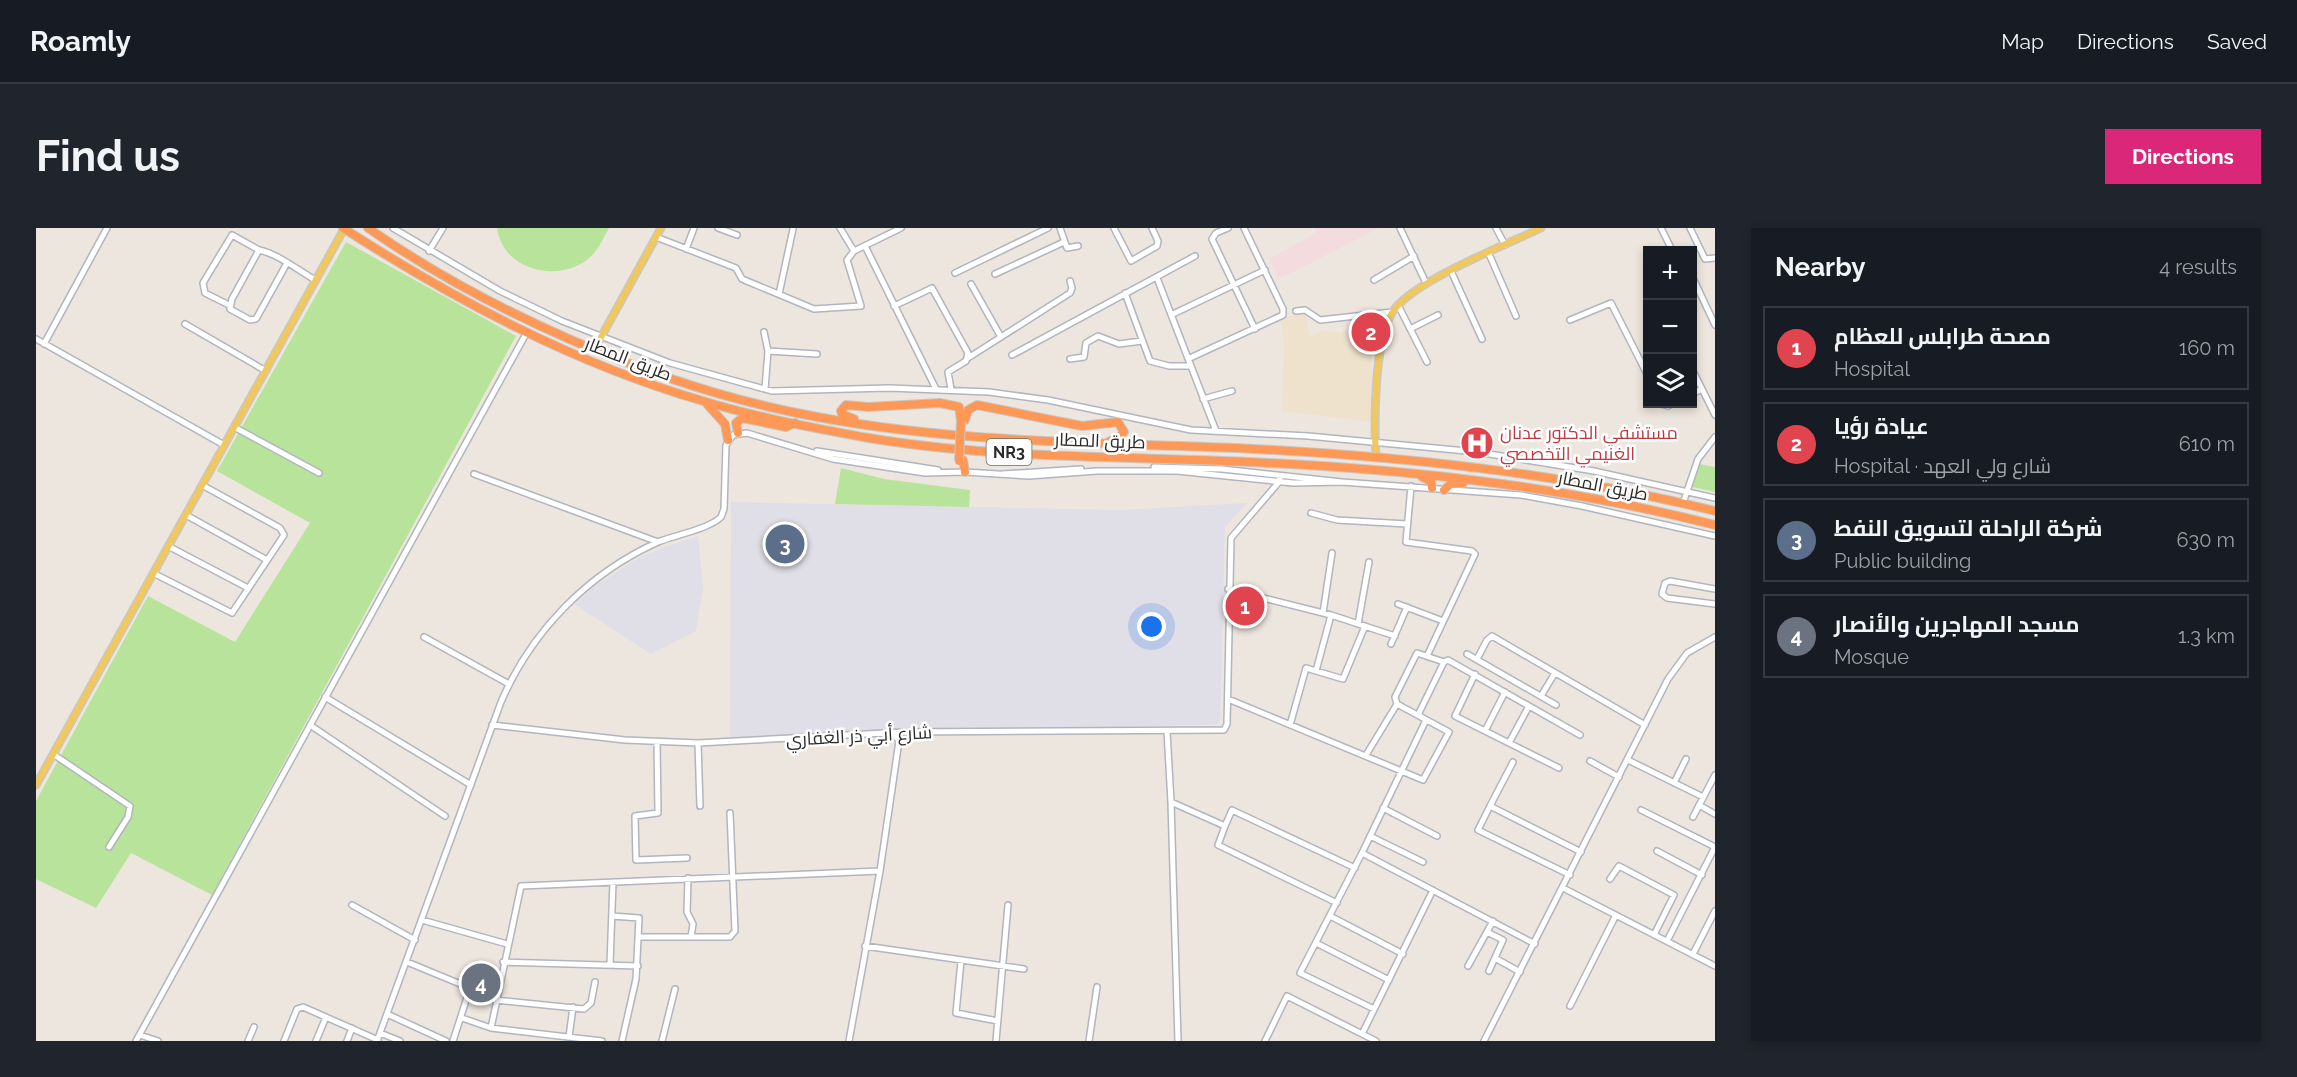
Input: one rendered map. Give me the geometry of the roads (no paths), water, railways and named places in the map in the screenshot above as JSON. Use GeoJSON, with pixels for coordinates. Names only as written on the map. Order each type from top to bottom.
{"type":"FeatureCollection","features":[{"type":"Feature","properties":{"kind":"highway","name":"طريق المطار"},"geometry":{"type":"LineString","coordinates":[[344,228],[465,301],[526,332],[629,376],[704,402],[795,423],[866,437],[952,447],[1409,473],[1495,482],[1623,505],[1715,525]]}},
{"type":"Feature","properties":{"kind":"highway","name":"طريق المطار"},"geometry":{"type":"LineString","coordinates":[[368,228],[476,292],[594,350],[671,378],[753,403],[851,423],[920,432],[1045,442],[1376,458],[1500,471],[1683,503],[1715,511]]}},
{"type":"Feature","properties":{"kind":"highway"},"geometry":{"type":"LineString","coordinates":[[704,402],[725,423],[728,440]]}},
{"type":"Feature","properties":{"kind":"highway"},"geometry":{"type":"LineString","coordinates":[[920,432],[849,418],[841,411],[846,405],[851,404],[868,406],[949,404],[960,409],[963,421],[961,460],[956,472]]}},
{"type":"Feature","properties":{"kind":"highway"},"geometry":{"type":"LineString","coordinates":[[963,421],[968,410],[976,405],[1002,408],[1082,426],[1109,417],[1121,423],[1124,432],[1119,438],[1100,443]]}},
{"type":"Feature","properties":{"kind":"highway"},"geometry":{"type":"LineString","coordinates":[[738,433],[736,423],[742,418],[786,427],[795,423]]}},
{"type":"Feature","properties":{"kind":"highway"},"geometry":{"type":"LineString","coordinates":[[1409,473],[1430,479],[1432,488]]}},
{"type":"Feature","properties":{"kind":"highway"},"geometry":{"type":"LineString","coordinates":[[1444,490],[1454,483],[1495,482]]}},
{"type":"Feature","properties":{"kind":"main road"},"geometry":{"type":"LineString","coordinates":[[36,785],[344,228]]}},
{"type":"Feature","properties":{"kind":"main road"},"geometry":{"type":"LineString","coordinates":[[594,350],[661,228]]}},
{"type":"Feature","properties":{"kind":"main road"},"geometry":{"type":"LineString","coordinates":[[1376,458],[1380,349],[1392,312],[1398,304],[1426,283],[1541,228]]}},
{"type":"Feature","properties":{"kind":"street"},"geometry":{"type":"LineString","coordinates":[[44,344],[108,228]]}},
{"type":"Feature","properties":{"kind":"street"},"geometry":{"type":"LineString","coordinates":[[393,228],[500,291],[601,337],[670,363],[765,389],[795,393],[889,388],[951,389],[1040,399],[1109,417],[1191,430],[1375,442],[1477,452],[1594,471],[1715,498]]}},
{"type":"Feature","properties":{"kind":"street"},"geometry":{"type":"LineString","coordinates":[[429,251],[443,228]]}},
{"type":"Feature","properties":{"kind":"street"},"geometry":{"type":"LineString","coordinates":[[686,249],[694,228]]}},
{"type":"Feature","properties":{"kind":"street"},"geometry":{"type":"LineString","coordinates":[[718,228],[738,235]]}},
{"type":"Feature","properties":{"kind":"street"},"geometry":{"type":"LineString","coordinates":[[840,228],[854,251]]}},
{"type":"Feature","properties":{"kind":"street"},"geometry":{"type":"LineString","coordinates":[[656,237],[736,268],[742,279],[814,309],[861,306],[847,264],[854,251],[901,228]]}},
{"type":"Feature","properties":{"kind":"street"},"geometry":{"type":"LineString","coordinates":[[954,273],[1048,228]]}},
{"type":"Feature","properties":{"kind":"street"},"geometry":{"type":"LineString","coordinates":[[1060,228],[1064,242],[1069,249],[1077,246]]}},
{"type":"Feature","properties":{"kind":"street"},"geometry":{"type":"LineString","coordinates":[[1114,228],[1131,261],[1157,246],[1158,241],[1152,228]]}},
{"type":"Feature","properties":{"kind":"street"},"geometry":{"type":"LineString","coordinates":[[1228,228],[1214,235],[1212,239],[1255,329]]}},
{"type":"Feature","properties":{"kind":"street"},"geometry":{"type":"LineString","coordinates":[[1190,358],[1282,317],[1284,312],[1244,228]]}},
{"type":"Feature","properties":{"kind":"street"},"geometry":{"type":"LineString","coordinates":[[1400,228],[1426,283]]}},
{"type":"Feature","properties":{"kind":"street"},"geometry":{"type":"LineString","coordinates":[[1496,228],[1505,245]]}},
{"type":"Feature","properties":{"kind":"street"},"geometry":{"type":"LineString","coordinates":[[1661,228],[1670,246]]}},
{"type":"Feature","properties":{"kind":"street"},"geometry":{"type":"LineString","coordinates":[[1690,228],[1705,259],[1715,258]]}},
{"type":"Feature","properties":{"kind":"street"},"geometry":{"type":"LineString","coordinates":[[779,294],[793,229]]}},
{"type":"Feature","properties":{"kind":"street"},"geometry":{"type":"LineString","coordinates":[[287,263],[256,319],[250,320],[202,290],[203,283],[232,235],[287,263],[315,280]]}},
{"type":"Feature","properties":{"kind":"street"},"geometry":{"type":"LineString","coordinates":[[995,274],[1064,242]]}},
{"type":"Feature","properties":{"kind":"street"},"geometry":{"type":"LineString","coordinates":[[865,246],[936,389]]}},
{"type":"Feature","properties":{"kind":"street"},"geometry":{"type":"LineString","coordinates":[[229,305],[259,250]]}},
{"type":"Feature","properties":{"kind":"street"},"geometry":{"type":"LineString","coordinates":[[1489,254],[1516,316]]}},
{"type":"Feature","properties":{"kind":"street"},"geometry":{"type":"LineString","coordinates":[[1012,355],[1195,256]]}},
{"type":"Feature","properties":{"kind":"street"},"geometry":{"type":"LineString","coordinates":[[1374,280],[1414,256]]}},
{"type":"Feature","properties":{"kind":"street"},"geometry":{"type":"LineString","coordinates":[[1173,314],[1264,270]]}},
{"type":"Feature","properties":{"kind":"street"},"geometry":{"type":"LineString","coordinates":[[1451,271],[1482,339]]}},
{"type":"Feature","properties":{"kind":"street"},"geometry":{"type":"LineString","coordinates":[[1158,278],[1216,431]]}},
{"type":"Feature","properties":{"kind":"street"},"geometry":{"type":"LineString","coordinates":[[951,389],[948,372],[1070,293],[1072,288],[1070,281]]}},
{"type":"Feature","properties":{"kind":"street"},"geometry":{"type":"LineString","coordinates":[[970,284],[1001,337]]}},
{"type":"Feature","properties":{"kind":"street"},"geometry":{"type":"LineString","coordinates":[[1697,287],[1715,325]]}},
{"type":"Feature","properties":{"kind":"street"},"geometry":{"type":"LineString","coordinates":[[894,306],[932,288],[968,358]]}},
{"type":"Feature","properties":{"kind":"street"},"geometry":{"type":"LineString","coordinates":[[1125,293],[1150,361],[1161,365],[1191,366]]}},
{"type":"Feature","properties":{"kind":"street"},"geometry":{"type":"LineString","coordinates":[[1570,320],[1611,303],[1643,368]]}},
{"type":"Feature","properties":{"kind":"street"},"geometry":{"type":"LineString","coordinates":[[1398,304],[1427,362]]}},
{"type":"Feature","properties":{"kind":"street"},"geometry":{"type":"LineString","coordinates":[[1296,310],[1305,310],[1320,320],[1392,312]]}},
{"type":"Feature","properties":{"kind":"street"},"geometry":{"type":"LineString","coordinates":[[1410,329],[1438,315]]}},
{"type":"Feature","properties":{"kind":"street"},"geometry":{"type":"LineString","coordinates":[[185,324],[266,371]]}},
{"type":"Feature","properties":{"kind":"street"},"geometry":{"type":"LineString","coordinates":[[136,1041],[526,332]]}},
{"type":"Feature","properties":{"kind":"street"},"geometry":{"type":"LineString","coordinates":[[764,333],[768,351],[765,389]]}},
{"type":"Feature","properties":{"kind":"street"},"geometry":{"type":"LineString","coordinates":[[1070,359],[1084,357],[1086,343],[1098,336],[1119,344],[1142,341]]}},
{"type":"Feature","properties":{"kind":"street"},"geometry":{"type":"LineString","coordinates":[[36,339],[225,445]]}},
{"type":"Feature","properties":{"kind":"street"},"geometry":{"type":"LineString","coordinates":[[768,351],[817,354]]}},
{"type":"Feature","properties":{"kind":"street"},"geometry":{"type":"LineString","coordinates":[[1697,379],[1715,415]]}},
{"type":"Feature","properties":{"kind":"street"},"geometry":{"type":"LineString","coordinates":[[1697,391],[1702,389]]}},
{"type":"Feature","properties":{"kind":"street"},"geometry":{"type":"LineString","coordinates":[[1203,399],[1232,391]]}},
{"type":"Feature","properties":{"kind":"street"},"geometry":{"type":"LineString","coordinates":[[234,427],[319,473]]}},
{"type":"Feature","properties":{"kind":"street"},"geometry":{"type":"LineString","coordinates":[[284,1041],[300,1007],[378,1040],[492,725],[509,684],[526,652],[580,592],[616,565],[658,542],[721,517],[724,510],[728,440],[738,433],[789,445],[956,472],[1029,476],[1097,469],[1178,471],[1521,495],[1715,536]]}},
{"type":"Feature","properties":{"kind":"street"},"geometry":{"type":"LineString","coordinates":[[1683,503],[1702,453],[1715,438]]}},
{"type":"Feature","properties":{"kind":"street"},"geometry":{"type":"LineString","coordinates":[[474,474],[658,542]]}},
{"type":"Feature","properties":{"kind":"street"},"geometry":{"type":"LineString","coordinates":[[1280,479],[1231,538],[1228,589],[1228,699],[1366,755],[1420,780],[1425,779],[1449,735],[1448,730],[1397,704],[1394,699],[1416,654],[1444,662],[1448,660],[1580,735]]}},
{"type":"Feature","properties":{"kind":"street"},"geometry":{"type":"LineString","coordinates":[[153,573],[232,613],[284,535],[282,531],[202,485]]}},
{"type":"Feature","properties":{"kind":"street"},"geometry":{"type":"LineString","coordinates":[[1411,486],[1405,540],[1408,543],[1474,552],[1427,656]]}},
{"type":"Feature","properties":{"kind":"street"},"geometry":{"type":"LineString","coordinates":[[1311,513],[1337,520],[1407,524]]}},
{"type":"Feature","properties":{"kind":"street"},"geometry":{"type":"LineString","coordinates":[[186,515],[267,560]]}},
{"type":"Feature","properties":{"kind":"street"},"geometry":{"type":"LineString","coordinates":[[168,546],[248,588]]}},
{"type":"Feature","properties":{"kind":"street"},"geometry":{"type":"LineString","coordinates":[[1323,613],[1332,553]]}},
{"type":"Feature","properties":{"kind":"street"},"geometry":{"type":"LineString","coordinates":[[1358,624],[1369,562]]}},
{"type":"Feature","properties":{"kind":"street"},"geometry":{"type":"LineString","coordinates":[[1715,589],[1670,581],[1665,583],[1662,594],[1667,598],[1715,604]]}},
{"type":"Feature","properties":{"kind":"street"},"geometry":{"type":"LineString","coordinates":[[1228,589],[1331,615],[1395,636]]}},
{"type":"Feature","properties":{"kind":"street"},"geometry":{"type":"LineString","coordinates":[[1398,604],[1443,621]]}},
{"type":"Feature","properties":{"kind":"street"},"geometry":{"type":"LineString","coordinates":[[1391,644],[1407,607]]}},
{"type":"Feature","properties":{"kind":"street"},"geometry":{"type":"LineString","coordinates":[[1316,671],[1331,615]]}},
{"type":"Feature","properties":{"kind":"street"},"geometry":{"type":"LineString","coordinates":[[1290,725],[1306,669],[1343,679],[1365,626]]}},
{"type":"Feature","properties":{"kind":"street"},"geometry":{"type":"LineString","coordinates":[[424,636],[509,684]]}},
{"type":"Feature","properties":{"kind":"street"},"geometry":{"type":"LineString","coordinates":[[1477,659],[1487,640],[1492,636],[1645,725]]}},
{"type":"Feature","properties":{"kind":"street"},"geometry":{"type":"LineString","coordinates":[[1484,1041],[1678,663],[1687,653],[1715,637]]}},
{"type":"Feature","properties":{"kind":"street"},"geometry":{"type":"LineString","coordinates":[[1467,654],[1556,705]]}},
{"type":"Feature","properties":{"kind":"street"},"geometry":{"type":"LineString","coordinates":[[1418,715],[1444,662]]}},
{"type":"Feature","properties":{"kind":"street"},"geometry":{"type":"LineString","coordinates":[[1541,696],[1555,673]]}},
{"type":"Feature","properties":{"kind":"street"},"geometry":{"type":"LineString","coordinates":[[1475,674],[1455,716],[1559,768]]}},
{"type":"Feature","properties":{"kind":"street"},"geometry":{"type":"LineString","coordinates":[[1485,731],[1505,692]]}},
{"type":"Feature","properties":{"kind":"street"},"geometry":{"type":"LineString","coordinates":[[325,698],[471,785]]}},
{"type":"Feature","properties":{"kind":"street","name":"شارع أبي ذر الغفاري"},"geometry":{"type":"LineString","coordinates":[[492,725],[657,742],[698,743],[892,733],[1226,729],[1228,699]]}},
{"type":"Feature","properties":{"kind":"street"},"geometry":{"type":"LineString","coordinates":[[1366,755],[1397,704]]}},
{"type":"Feature","properties":{"kind":"street"},"geometry":{"type":"LineString","coordinates":[[1509,743],[1529,706]]}},
{"type":"Feature","properties":{"kind":"street"},"geometry":{"type":"LineString","coordinates":[[1374,1009],[1300,973],[1355,868],[1426,720]]}},
{"type":"Feature","properties":{"kind":"street"},"geometry":{"type":"LineString","coordinates":[[310,725],[445,816]]}},
{"type":"Feature","properties":{"kind":"street"},"geometry":{"type":"LineString","coordinates":[[1167,731],[1178,1041]]}},
{"type":"Feature","properties":{"kind":"street"},"geometry":{"type":"LineString","coordinates":[[849,1041],[880,871],[900,741],[892,733]]}},
{"type":"Feature","properties":{"kind":"street"},"geometry":{"type":"LineString","coordinates":[[657,742],[657,813],[635,816],[636,860],[687,858]]}},
{"type":"Feature","properties":{"kind":"street"},"geometry":{"type":"LineString","coordinates":[[698,743],[700,806]]}},
{"type":"Feature","properties":{"kind":"street"},"geometry":{"type":"LineString","coordinates":[[53,754],[130,806],[128,817],[109,847]]}},
{"type":"Feature","properties":{"kind":"street"},"geometry":{"type":"LineString","coordinates":[[1674,783],[1686,759]]}},
{"type":"Feature","properties":{"kind":"street"},"geometry":{"type":"LineString","coordinates":[[1628,760],[1703,797]]}},
{"type":"Feature","properties":{"kind":"street"},"geometry":{"type":"LineString","coordinates":[[1590,761],[1620,777]]}},
{"type":"Feature","properties":{"kind":"street"},"geometry":{"type":"LineString","coordinates":[[1513,762],[1478,830],[1570,875]]}},
{"type":"Feature","properties":{"kind":"street"},"geometry":{"type":"LineString","coordinates":[[1693,817],[1714,777]]}},
{"type":"Feature","properties":{"kind":"street"},"geometry":{"type":"LineString","coordinates":[[1171,802],[1225,826]]}},
{"type":"Feature","properties":{"kind":"street"},"geometry":{"type":"LineString","coordinates":[[1699,805],[1715,814]]}},
{"type":"Feature","properties":{"kind":"street"},"geometry":{"type":"LineString","coordinates":[[1490,806],[1581,852]]}},
{"type":"Feature","properties":{"kind":"street"},"geometry":{"type":"LineString","coordinates":[[1383,808],[1437,836]]}},
{"type":"Feature","properties":{"kind":"street"},"geometry":{"type":"LineString","coordinates":[[1337,903],[1218,845],[1232,810],[1355,868]]}},
{"type":"Feature","properties":{"kind":"street"},"geometry":{"type":"LineString","coordinates":[[1641,810],[1715,847],[1667,941]]}},
{"type":"Feature","properties":{"kind":"street"},"geometry":{"type":"LineString","coordinates":[[638,938],[733,934],[734,876],[730,813]]}},
{"type":"Feature","properties":{"kind":"street"},"geometry":{"type":"LineString","coordinates":[[1370,836],[1423,862]]}},
{"type":"Feature","properties":{"kind":"street"},"geometry":{"type":"LineString","coordinates":[[1657,852],[1702,875]]}},
{"type":"Feature","properties":{"kind":"street"},"geometry":{"type":"LineString","coordinates":[[1362,853],[1535,944]]}},
{"type":"Feature","properties":{"kind":"street"},"geometry":{"type":"LineString","coordinates":[[1610,879],[1619,866],[1674,895],[1654,935]]}},
{"type":"Feature","properties":{"kind":"street"},"geometry":{"type":"LineString","coordinates":[[491,1028],[503,962],[521,886],[880,871]]}},
{"type":"Feature","properties":{"kind":"street"},"geometry":{"type":"LineString","coordinates":[[688,878],[687,912],[693,924],[691,937]]}},
{"type":"Feature","properties":{"kind":"street"},"geometry":{"type":"LineString","coordinates":[[609,964],[613,882]]}},
{"type":"Feature","properties":{"kind":"street"},"geometry":{"type":"LineString","coordinates":[[1563,888],[1715,966]]}},
{"type":"Feature","properties":{"kind":"street"},"geometry":{"type":"LineString","coordinates":[[1362,1034],[1433,890]]}},
{"type":"Feature","properties":{"kind":"street"},"geometry":{"type":"LineString","coordinates":[[352,905],[415,940]]}},
{"type":"Feature","properties":{"kind":"street"},"geometry":{"type":"LineString","coordinates":[[996,1041],[1008,905]]}},
{"type":"Feature","properties":{"kind":"street"},"geometry":{"type":"LineString","coordinates":[[1693,954],[1715,911]]}},
{"type":"Feature","properties":{"kind":"street"},"geometry":{"type":"LineString","coordinates":[[1570,1006],[1616,915]]}},
{"type":"Feature","properties":{"kind":"street"},"geometry":{"type":"LineString","coordinates":[[612,916],[638,916],[638,966],[622,1041]]}},
{"type":"Feature","properties":{"kind":"street"},"geometry":{"type":"LineString","coordinates":[[1330,916],[1402,954]]}},
{"type":"Feature","properties":{"kind":"street"},"geometry":{"type":"LineString","coordinates":[[422,920],[507,944]]}},
{"type":"Feature","properties":{"kind":"street"},"geometry":{"type":"LineString","coordinates":[[1468,966],[1492,921]]}},
{"type":"Feature","properties":{"kind":"street"},"geometry":{"type":"LineString","coordinates":[[1487,932],[1503,940],[1489,971]]}},
{"type":"Feature","properties":{"kind":"street"},"geometry":{"type":"LineString","coordinates":[[1316,943],[1389,980]]}},
{"type":"Feature","properties":{"kind":"street"},"geometry":{"type":"LineString","coordinates":[[865,946],[1003,968],[1024,969]]}},
{"type":"Feature","properties":{"kind":"street"},"geometry":{"type":"LineString","coordinates":[[1495,958],[1520,972]]}},
{"type":"Feature","properties":{"kind":"street"},"geometry":{"type":"LineString","coordinates":[[961,961],[956,1013],[998,1021]]}},
{"type":"Feature","properties":{"kind":"street"},"geometry":{"type":"LineString","coordinates":[[407,962],[470,988],[453,1041]]}},
{"type":"Feature","properties":{"kind":"street"},"geometry":{"type":"LineString","coordinates":[[503,962],[638,966]]}},
{"type":"Feature","properties":{"kind":"street"},"geometry":{"type":"LineString","coordinates":[[495,1000],[573,1007],[589,1006],[595,982]]}},
{"type":"Feature","properties":{"kind":"street"},"geometry":{"type":"LineString","coordinates":[[1089,1041],[1097,987]]}},
{"type":"Feature","properties":{"kind":"street"},"geometry":{"type":"LineString","coordinates":[[662,1041],[675,989]]}},
{"type":"Feature","properties":{"kind":"street"},"geometry":{"type":"LineString","coordinates":[[1265,1041],[1287,996],[1376,1041]]}},
{"type":"Feature","properties":{"kind":"street"},"geometry":{"type":"LineString","coordinates":[[569,1037],[573,1007]]}},
{"type":"Feature","properties":{"kind":"street"},"geometry":{"type":"LineString","coordinates":[[387,1014],[446,1041]]}},
{"type":"Feature","properties":{"kind":"street"},"geometry":{"type":"LineString","coordinates":[[316,1041],[326,1017]]}},
{"type":"Feature","properties":{"kind":"street"},"geometry":{"type":"LineString","coordinates":[[462,1018],[491,1028],[602,1041]]}},
{"type":"Feature","properties":{"kind":"street"},"geometry":{"type":"LineString","coordinates":[[248,1041],[254,1027]]}},
{"type":"Feature","properties":{"kind":"street"},"geometry":{"type":"LineString","coordinates":[[347,1041],[352,1028]]}},
{"type":"Feature","properties":{"kind":"street"},"geometry":{"type":"LineString","coordinates":[[380,1033],[400,1041]]}},
{"type":"Feature","properties":{"kind":"street"},"geometry":{"type":"LineString","coordinates":[[140,1035],[158,1041]]}},
{"type":"Feature","properties":{"kind":"place","name":"عيادة رؤيا"},"geometry":{"type":"Point","coordinates":[1371,332]}},
{"type":"Feature","properties":{"kind":"place","name":"مستشفي الدكتور عدنان الغنيمي التخصصي"},"geometry":{"type":"Point","coordinates":[1477,443]}},
{"type":"Feature","properties":{"kind":"place","name":"شركة الراحلة لتسويق النفط"},"geometry":{"type":"Point","coordinates":[785,544]}},
{"type":"Feature","properties":{"kind":"place","name":"مصحة طرابلس للعظام"},"geometry":{"type":"Point","coordinates":[1245,606]}},
{"type":"Feature","properties":{"kind":"place","name":"مسجد المهاجرين والأنصار"},"geometry":{"type":"Point","coordinates":[481,983]}}]}
